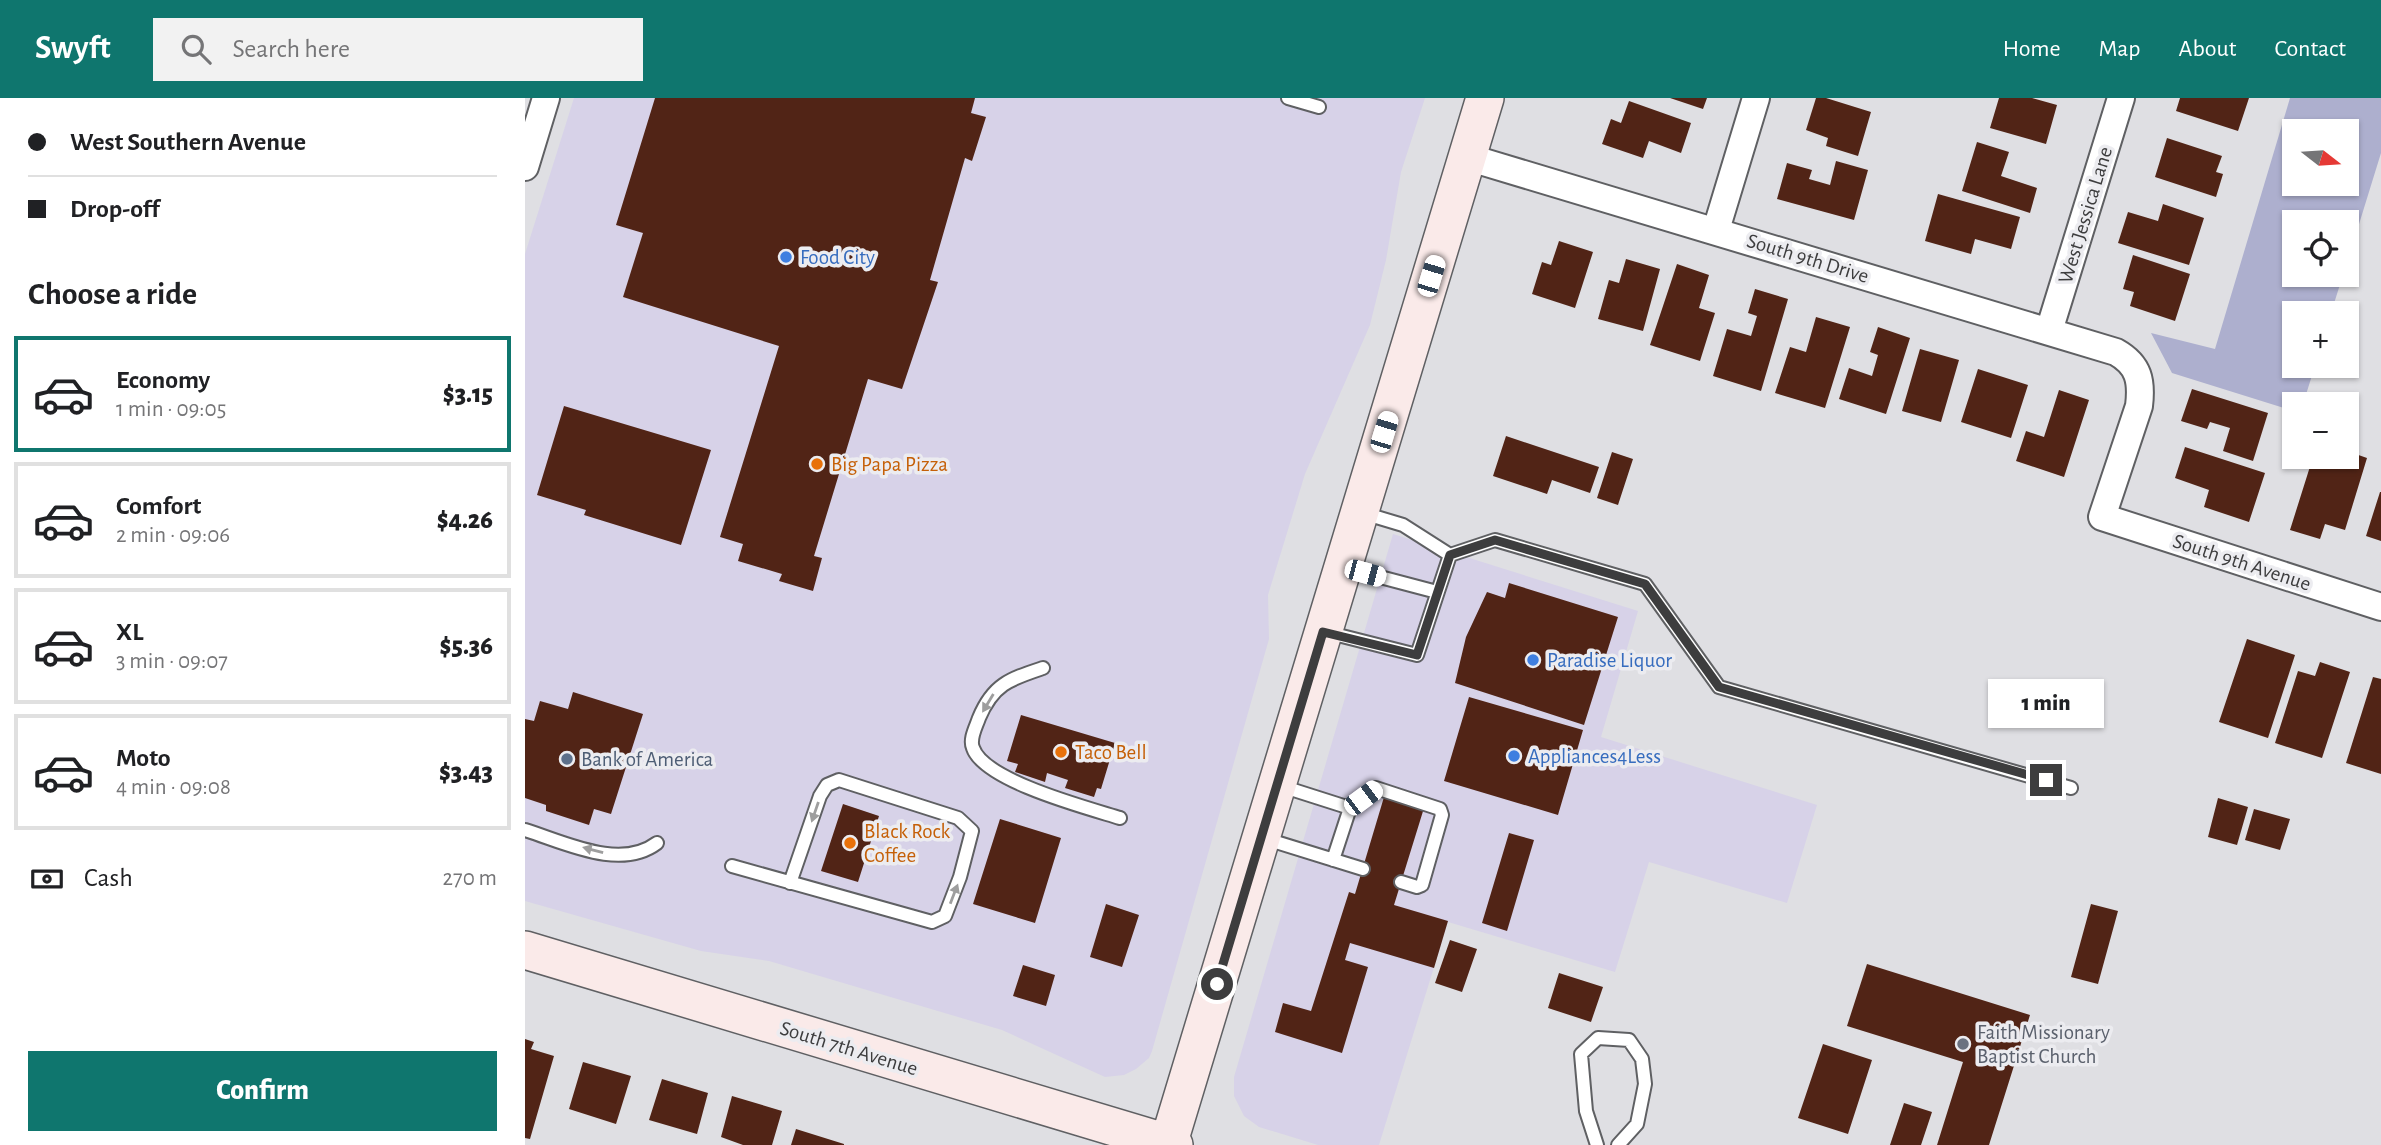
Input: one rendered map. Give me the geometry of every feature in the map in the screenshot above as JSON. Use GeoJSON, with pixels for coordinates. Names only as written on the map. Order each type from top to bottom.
{"type":"FeatureCollection","features":[{"type":"Feature","properties":{"kind":"main road"},"geometry":{"type":"LineString","coordinates":[[1170,1144],[1485,98]]}},
{"type":"Feature","properties":{"kind":"main road","name":"South 7th Avenue"},"geometry":{"type":"LineString","coordinates":[[525,950],[1170,1144]]}},
{"type":"Feature","properties":{"kind":"street"},"geometry":{"type":"LineString","coordinates":[[525,167],[546,98]]}},
{"type":"Feature","properties":{"kind":"street"},"geometry":{"type":"LineString","coordinates":[[1716,230],[1756,98]]}},
{"type":"Feature","properties":{"kind":"street","name":"West Jessica Lane"},"geometry":{"type":"LineString","coordinates":[[2049,331],[2121,98]]}},
{"type":"Feature","properties":{"kind":"street","name":"South 9th Drive"},"geometry":{"type":"LineString","coordinates":[[1467,157],[2049,331],[2128,358],[2139,374],[2139,406],[2102,517]]}},
{"type":"Feature","properties":{"kind":"street","name":"South 9th Avenue"},"geometry":{"type":"LineString","coordinates":[[2102,517],[2381,607]]}},
{"type":"Feature","properties":{"kind":"lane"},"geometry":{"type":"LineString","coordinates":[[1288,98],[1319,107]]}},
{"type":"Feature","properties":{"kind":"lane"},"geometry":{"type":"LineString","coordinates":[[1360,512],[1403,525],[1450,555]]}},
{"type":"Feature","properties":{"kind":"lane"},"geometry":{"type":"LineString","coordinates":[[1450,555],[1495,540],[1645,584],[1719,687],[2071,788]]}},
{"type":"Feature","properties":{"kind":"lane"},"geometry":{"type":"LineString","coordinates":[[1323,632],[1417,655],[1450,555]]}},
{"type":"Feature","properties":{"kind":"lane"},"geometry":{"type":"LineString","coordinates":[[1343,567],[1437,592]]}},
{"type":"Feature","properties":{"kind":"lane"},"geometry":{"type":"LineString","coordinates":[[1043,667],[1006,680],[990,696],[974,730],[971,744],[974,753],[1004,776],[1120,818]]}},
{"type":"Feature","properties":{"kind":"lane"},"geometry":{"type":"LineString","coordinates":[[731,866],[879,909],[932,922],[945,916],[960,877],[972,831],[958,818],[839,780],[827,785],[820,796],[790,883]]}},
{"type":"Feature","properties":{"kind":"lane"},"geometry":{"type":"LineString","coordinates":[[1277,784],[1350,808]]}},
{"type":"Feature","properties":{"kind":"lane"},"geometry":{"type":"LineString","coordinates":[[1333,860],[1350,808],[1376,788],[1440,809],[1442,815],[1422,885],[1417,887],[1401,883]]}},
{"type":"Feature","properties":{"kind":"lane"},"geometry":{"type":"LineString","coordinates":[[525,830],[616,855],[644,853],[657,843]]}},
{"type":"Feature","properties":{"kind":"lane"},"geometry":{"type":"LineString","coordinates":[[1261,837],[1363,869]]}},
{"type":"Feature","properties":{"kind":"lane"},"geometry":{"type":"LineString","coordinates":[[1597,1145],[1586,1111],[1581,1054],[1598,1038],[1629,1041],[1642,1059],[1645,1084],[1637,1124],[1618,1145]]}},
{"type":"Feature","properties":{"kind":"shaded area"},"geometry":{"type":"Polygon","coordinates":[[[574,98],[1425,98],[1401,172],[1386,260],[1370,325],[1305,474],[1268,595],[1269,639],[1152,1051],[1149,1058],[1136,1069],[1124,1075],[1105,1077],[1002,1030],[769,961],[701,951],[525,901],[525,254],[574,98]]]}},
{"type":"Feature","properties":{"kind":"shaded area"},"geometry":{"type":"Polygon","coordinates":[[[2290,98],[2381,98],[2381,153],[2359,224],[2359,210],[2282,210],[2282,287],[2339,287],[2335,301],[2282,301],[2282,378],[2311,378],[2307,392],[2282,392],[2282,407],[2172,373],[2151,333],[2215,349],[2282,125],[2282,196],[2359,196],[2359,119],[2284,119],[2290,98]]]}},
{"type":"Feature","properties":{"kind":"shaded area"},"geometry":{"type":"Polygon","coordinates":[[[1393,534],[1638,611],[1601,737],[1817,805],[1787,903],[1649,862],[1615,972],[1448,922],[1379,1145],[1318,1145],[1259,1127],[1244,1116],[1234,1096],[1234,1077],[1393,534]]]}},
{"type":"Feature","properties":{"kind":"building","name":"Food City"},"geometry":{"type":"Polygon","coordinates":[[[655,98],[975,98],[971,113],[986,117],[972,161],[965,158],[930,280],[938,282],[902,389],[868,379],[814,556],[822,558],[813,591],[779,581],[782,574],[738,561],[743,544],[720,537],[779,346],[623,297],[643,233],[616,225],[655,98]]]}},
{"type":"Feature","properties":{"kind":"building"},"geometry":{"type":"Polygon","coordinates":[[[1670,98],[1707,98],[1703,109],[1670,98]]]}},
{"type":"Feature","properties":{"kind":"building"},"geometry":{"type":"Polygon","coordinates":[[[1816,98],[1826,98],[1871,112],[1858,156],[1826,146],[1828,138],[1806,130],[1816,98]]]}},
{"type":"Feature","properties":{"kind":"building"},"geometry":{"type":"Polygon","coordinates":[[[1999,98],[2032,98],[2057,105],[2046,144],[1990,128],[1999,98]]]}},
{"type":"Feature","properties":{"kind":"building"},"geometry":{"type":"Polygon","coordinates":[[[2180,98],[2249,98],[2238,131],[2176,111],[2180,98]]]}},
{"type":"Feature","properties":{"kind":"building"},"geometry":{"type":"Polygon","coordinates":[[[1629,101],[1691,123],[1681,153],[1649,141],[1643,158],[1602,144],[1611,119],[1621,123],[1629,101]]]}},
{"type":"Feature","properties":{"kind":"building"},"geometry":{"type":"Polygon","coordinates":[[[2167,138],[2222,156],[2216,172],[2223,174],[2216,197],[2155,177],[2167,138]]]}},
{"type":"Feature","properties":{"kind":"building"},"geometry":{"type":"Polygon","coordinates":[[[1977,142],[2009,152],[2001,176],[2037,188],[2030,213],[1962,191],[1977,142]]]}},
{"type":"Feature","properties":{"kind":"building"},"geometry":{"type":"Polygon","coordinates":[[[1836,161],[1868,170],[1854,220],[1777,199],[1787,163],[1812,170],[1809,179],[1830,185],[1836,161]]]}},
{"type":"Feature","properties":{"kind":"building"},"geometry":{"type":"Polygon","coordinates":[[[1938,194],[2020,217],[2011,249],[1975,239],[1971,254],[1925,241],[1938,194]]]}},
{"type":"Feature","properties":{"kind":"building"},"geometry":{"type":"Polygon","coordinates":[[[2163,204],[2204,218],[2189,265],[2118,243],[2128,212],[2158,221],[2163,204]]]}},
{"type":"Feature","properties":{"kind":"building"},"geometry":{"type":"Polygon","coordinates":[[[1559,241],[1593,252],[1575,308],[1532,294],[1542,262],[1551,265],[1559,241]]]}},
{"type":"Feature","properties":{"kind":"building"},"geometry":{"type":"Polygon","coordinates":[[[2133,255],[2190,274],[2175,321],[2130,306],[2134,292],[2123,289],[2133,255]]]}},
{"type":"Feature","properties":{"kind":"building"},"geometry":{"type":"Polygon","coordinates":[[[1626,259],[1660,269],[1643,331],[1598,319],[1609,280],[1619,283],[1626,259]]]}},
{"type":"Feature","properties":{"kind":"building"},"geometry":{"type":"Polygon","coordinates":[[[1677,264],[1709,275],[1699,308],[1715,313],[1700,361],[1650,345],[1677,264]]]}},
{"type":"Feature","properties":{"kind":"building"},"geometry":{"type":"Polygon","coordinates":[[[1755,289],[1788,299],[1761,391],[1713,376],[1727,329],[1751,336],[1757,316],[1748,313],[1755,289]]]}},
{"type":"Feature","properties":{"kind":"building"},"geometry":{"type":"Polygon","coordinates":[[[1816,317],[1850,327],[1825,408],[1775,393],[1790,347],[1806,352],[1816,317]]]}},
{"type":"Feature","properties":{"kind":"building"},"geometry":{"type":"Polygon","coordinates":[[[1878,327],[1910,338],[1886,414],[1839,399],[1849,368],[1872,376],[1878,355],[1870,352],[1878,327]]]}},
{"type":"Feature","properties":{"kind":"building"},"geometry":{"type":"Polygon","coordinates":[[[1920,349],[1959,360],[1941,422],[1902,411],[1920,349]]]}},
{"type":"Feature","properties":{"kind":"building"},"geometry":{"type":"Polygon","coordinates":[[[1978,369],[2028,385],[2011,438],[1961,422],[1978,369]]]}},
{"type":"Feature","properties":{"kind":"building"},"geometry":{"type":"Polygon","coordinates":[[[2192,389],[2268,413],[2253,461],[2223,451],[2230,428],[2210,422],[2207,429],[2181,421],[2192,389]]]}},
{"type":"Feature","properties":{"kind":"building"},"geometry":{"type":"Polygon","coordinates":[[[2059,390],[2089,400],[2064,477],[2016,461],[2026,431],[2044,437],[2059,390]]]}},
{"type":"Feature","properties":{"kind":"building"},"geometry":{"type":"Polygon","coordinates":[[[564,406],[711,450],[681,545],[584,515],[586,510],[537,495],[564,406]]]}},
{"type":"Feature","properties":{"kind":"building"},"geometry":{"type":"Polygon","coordinates":[[[1506,436],[1599,467],[1590,493],[1552,480],[1547,494],[1493,476],[1506,436]]]}},
{"type":"Feature","properties":{"kind":"building"},"geometry":{"type":"Polygon","coordinates":[[[2185,447],[2265,473],[2249,522],[2204,507],[2209,490],[2175,478],[2185,447]]]}},
{"type":"Feature","properties":{"kind":"building"},"geometry":{"type":"Polygon","coordinates":[[[1612,452],[1633,459],[1618,505],[1597,498],[1612,452]]]}},
{"type":"Feature","properties":{"kind":"building"},"geometry":{"type":"Polygon","coordinates":[[[2359,455],[2367,458],[2345,530],[2325,524],[2320,539],[2290,530],[2309,469],[2359,469],[2359,455]]]}},
{"type":"Feature","properties":{"kind":"building"},"geometry":{"type":"Polygon","coordinates":[[[2381,492],[2381,541],[2366,536],[2381,492]]]}},
{"type":"Feature","properties":{"kind":"building","name":"Paradise Liquor"},"geometry":{"type":"Polygon","coordinates":[[[1509,583],[1618,617],[1584,725],[1455,683],[1466,637],[1487,592],[1505,598],[1509,583]]]}},
{"type":"Feature","properties":{"kind":"building"},"geometry":{"type":"Polygon","coordinates":[[[2247,639],[2295,655],[2268,738],[2219,722],[2247,639]]]}},
{"type":"Feature","properties":{"kind":"building"},"geometry":{"type":"Polygon","coordinates":[[[2320,662],[2350,672],[2322,758],[2275,743],[2298,671],[2315,676],[2320,662]]]}},
{"type":"Feature","properties":{"kind":"building"},"geometry":{"type":"Polygon","coordinates":[[[2373,677],[2381,679],[2381,774],[2346,763],[2373,677]]]}},
{"type":"Feature","properties":{"kind":"building","name":"Bank of America"},"geometry":{"type":"Polygon","coordinates":[[[573,692],[643,714],[611,814],[594,809],[589,825],[546,811],[546,805],[525,798],[525,719],[534,721],[540,701],[568,709],[573,692]]]}},
{"type":"Feature","properties":{"kind":"building","name":"Appliances4Less"},"geometry":{"type":"Polygon","coordinates":[[[1469,697],[1583,730],[1558,815],[1444,781],[1469,697]]]}},
{"type":"Feature","properties":{"kind":"building","name":"Taco Bell"},"geometry":{"type":"Polygon","coordinates":[[[1021,715],[1115,743],[1101,789],[1097,788],[1094,797],[1065,788],[1068,780],[1047,773],[1045,782],[1015,772],[1018,764],[1007,761],[1021,715]]]}},
{"type":"Feature","properties":{"kind":"building"},"geometry":{"type":"Polygon","coordinates":[[[1384,797],[1424,808],[1394,905],[1448,921],[1434,968],[1350,943],[1345,960],[1368,967],[1342,1053],[1275,1032],[1283,1003],[1311,1011],[1349,892],[1355,894],[1384,797]]]}},
{"type":"Feature","properties":{"kind":"building"},"geometry":{"type":"Polygon","coordinates":[[[2218,798],[2248,807],[2237,845],[2208,837],[2218,798]]]}},
{"type":"Feature","properties":{"kind":"building","name":"Black Rock Coffee"},"geometry":{"type":"Polygon","coordinates":[[[843,804],[879,816],[858,882],[821,871],[843,804]]]}},
{"type":"Feature","properties":{"kind":"building"},"geometry":{"type":"Polygon","coordinates":[[[2254,809],[2290,819],[2280,850],[2245,840],[2254,809]]]}},
{"type":"Feature","properties":{"kind":"building"},"geometry":{"type":"Polygon","coordinates":[[[1000,819],[1061,838],[1035,923],[973,904],[1000,819]]]}},
{"type":"Feature","properties":{"kind":"building"},"geometry":{"type":"Polygon","coordinates":[[[1509,833],[1534,840],[1507,931],[1482,923],[1509,833]]]}},
{"type":"Feature","properties":{"kind":"building"},"geometry":{"type":"Polygon","coordinates":[[[1106,904],[1139,915],[1122,967],[1090,957],[1106,904]]]}},
{"type":"Feature","properties":{"kind":"building"},"geometry":{"type":"Polygon","coordinates":[[[2091,904],[2118,911],[2098,984],[2071,977],[2091,904]]]}},
{"type":"Feature","properties":{"kind":"building"},"geometry":{"type":"Polygon","coordinates":[[[1450,940],[1477,949],[1462,992],[1435,983],[1450,940]]]}},
{"type":"Feature","properties":{"kind":"building","name":"Faith Missionary Baptist Church"},"geometry":{"type":"Polygon","coordinates":[[[1867,964],[2030,1015],[1989,1145],[1937,1145],[1963,1062],[1847,1026],[1867,964]]]}},
{"type":"Feature","properties":{"kind":"building"},"geometry":{"type":"Polygon","coordinates":[[[1023,965],[1055,975],[1046,1006],[1013,996],[1023,965]]]}},
{"type":"Feature","properties":{"kind":"building"},"geometry":{"type":"Polygon","coordinates":[[[1559,973],[1603,987],[1591,1022],[1548,1008],[1559,973]]]}},
{"type":"Feature","properties":{"kind":"building"},"geometry":{"type":"Polygon","coordinates":[[[525,1039],[534,1042],[531,1049],[554,1056],[530,1139],[525,1138],[525,1039]]]}},
{"type":"Feature","properties":{"kind":"building"},"geometry":{"type":"Polygon","coordinates":[[[1823,1044],[1872,1060],[1848,1134],[1798,1118],[1823,1044]]]}},
{"type":"Feature","properties":{"kind":"building"},"geometry":{"type":"Polygon","coordinates":[[[583,1062],[631,1076],[616,1124],[569,1109],[583,1062]]]}},
{"type":"Feature","properties":{"kind":"building"},"geometry":{"type":"Polygon","coordinates":[[[662,1079],[708,1093],[697,1134],[649,1120],[662,1079]]]}},
{"type":"Feature","properties":{"kind":"building"},"geometry":{"type":"Polygon","coordinates":[[[732,1096],[782,1111],[772,1145],[743,1145],[721,1137],[732,1096]]]}},
{"type":"Feature","properties":{"kind":"building"},"geometry":{"type":"Polygon","coordinates":[[[1904,1103],[1932,1112],[1921,1145],[1890,1145],[1904,1103]]]}},
{"type":"Feature","properties":{"kind":"building"},"geometry":{"type":"Polygon","coordinates":[[[796,1129],[844,1144],[844,1145],[791,1145],[796,1129]]]}},
{"type":"Feature","properties":{"kind":"place","name":"Food City"},"geometry":{"type":"Point","coordinates":[786,257]}},
{"type":"Feature","properties":{"kind":"place","name":"Big Papa Pizza"},"geometry":{"type":"Point","coordinates":[817,464]}},
{"type":"Feature","properties":{"kind":"place","name":"Paradise Liquor"},"geometry":{"type":"Point","coordinates":[1533,660]}},
{"type":"Feature","properties":{"kind":"place","name":"Taco Bell"},"geometry":{"type":"Point","coordinates":[1061,752]}},
{"type":"Feature","properties":{"kind":"place","name":"Appliances4Less"},"geometry":{"type":"Point","coordinates":[1514,756]}},
{"type":"Feature","properties":{"kind":"place","name":"Bank of America"},"geometry":{"type":"Point","coordinates":[567,759]}},
{"type":"Feature","properties":{"kind":"place","name":"Black Rock Coffee"},"geometry":{"type":"Point","coordinates":[850,843]}},
{"type":"Feature","properties":{"kind":"place","name":"Faith Missionary Baptist Church"},"geometry":{"type":"Point","coordinates":[1963,1044]}},
{"type":"Feature","properties":{"kind":"route"},"geometry":{"type":"LineString","coordinates":[[1217,984],[1323,632],[1417,655],[1450,555],[1495,540],[1645,584],[1719,687],[2046,780]]}}]}
